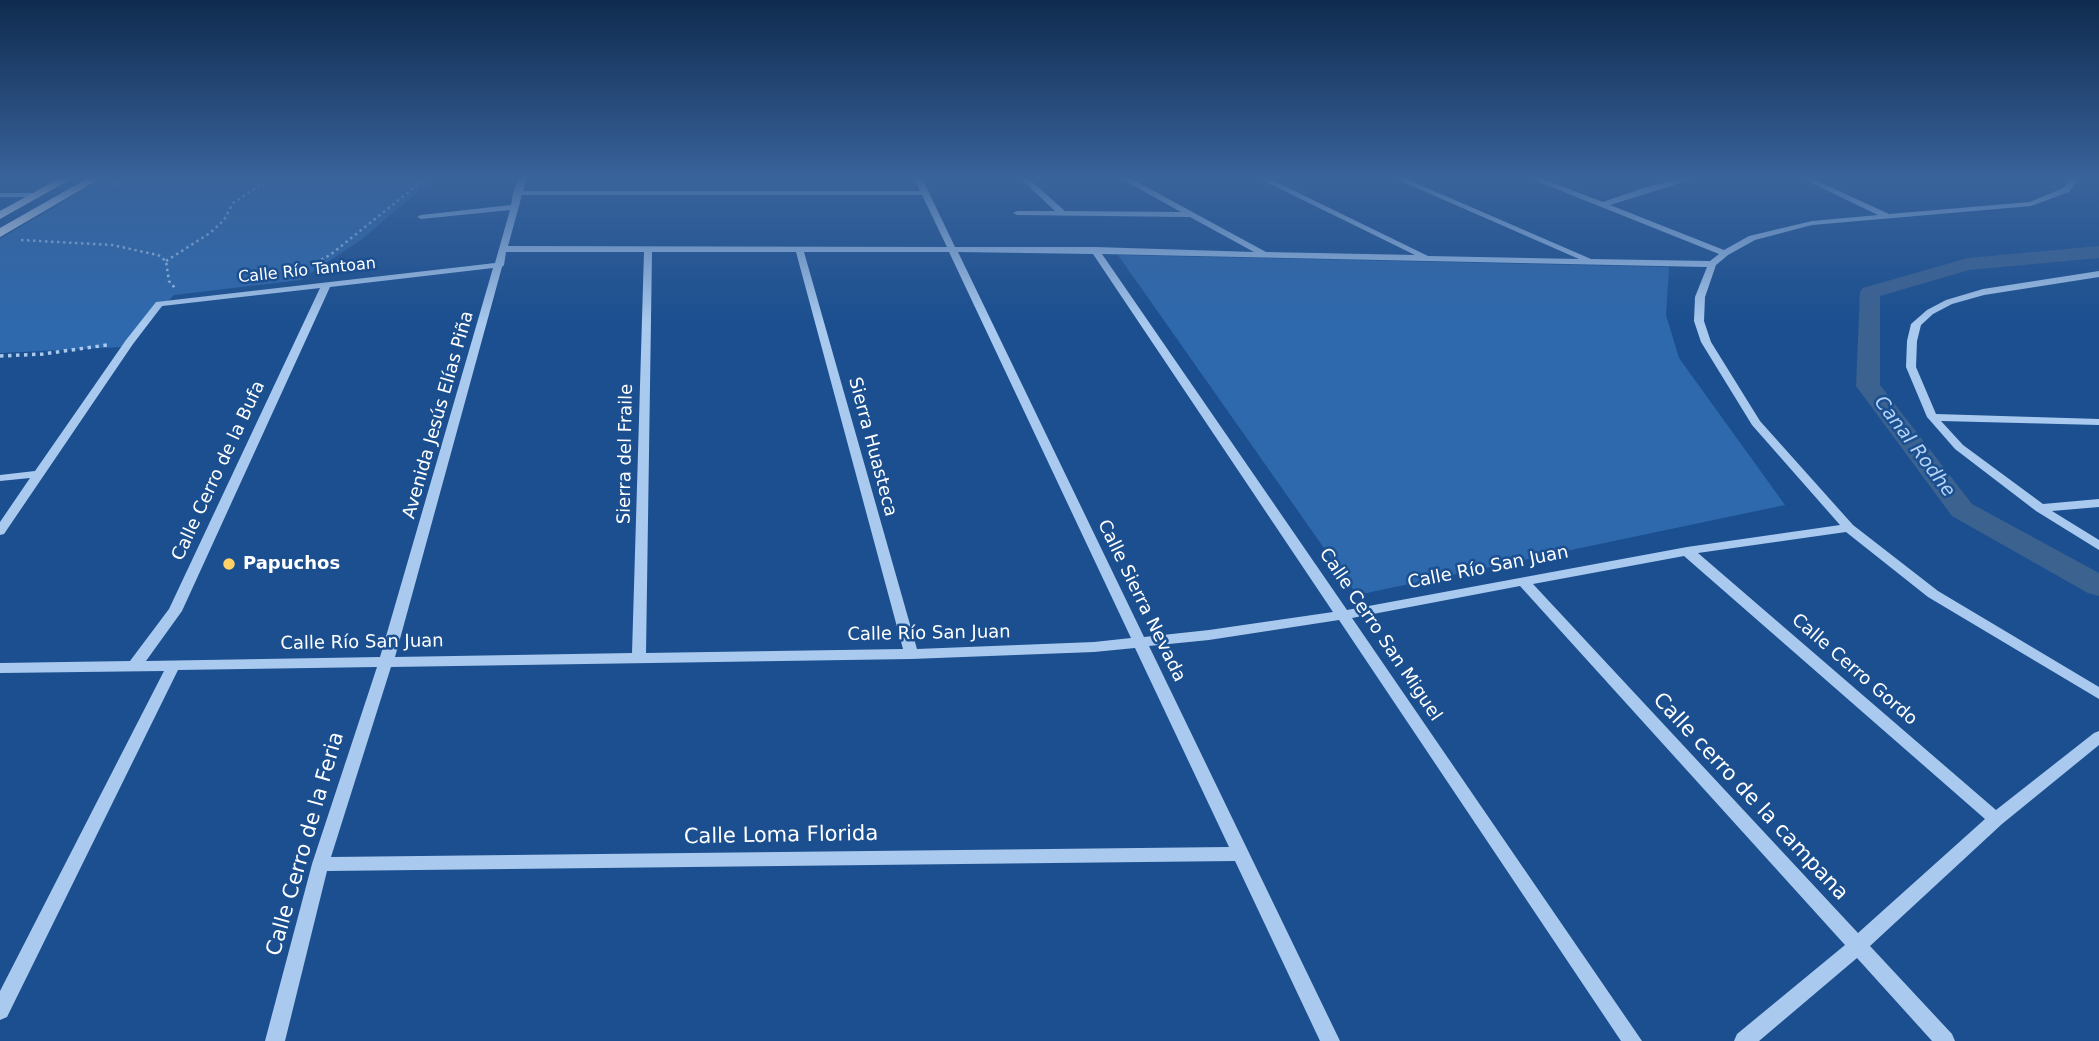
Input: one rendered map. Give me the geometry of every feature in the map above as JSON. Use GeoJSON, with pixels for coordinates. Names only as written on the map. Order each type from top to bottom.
{"type":"FeatureCollection","features":[{"type":"Feature","properties":{"kind":"street","name":"Avenida Jesús Elías Piña"},"geometry":{"type":"LineString","coordinates":[[386,662],[510,227]]}},
{"type":"Feature","properties":{"kind":"street","name":"Calle Sierra Nevada"},"geometry":{"type":"LineString","coordinates":[[941,227],[1330,1041]]}},
{"type":"Feature","properties":{"kind":"street"},"geometry":{"type":"LineString","coordinates":[[1215,227],[1266,255]]}},
{"type":"Feature","properties":{"kind":"street"},"geometry":{"type":"LineString","coordinates":[[1363,227],[1429,258]]}},
{"type":"Feature","properties":{"kind":"street"},"geometry":{"type":"LineString","coordinates":[[1511,227],[1594,262]]}},
{"type":"Feature","properties":{"kind":"street"},"geometry":{"type":"LineString","coordinates":[[1658,227],[1725,253]]}},
{"type":"Feature","properties":{"kind":"street"},"geometry":{"type":"LineString","coordinates":[[1792,227],[1752,238],[1725,253],[1712,264],[1700,297],[1699,321],[1706,342],[1756,423],[1849,528],[1933,594],[2099,694]]}},
{"type":"Feature","properties":{"kind":"street"},"geometry":{"type":"LineString","coordinates":[[504,249],[1095,250],[1712,264]]}},
{"type":"Feature","properties":{"kind":"street","name":"Sierra Huasteca"},"geometry":{"type":"LineString","coordinates":[[799,249],[911,654]]}},
{"type":"Feature","properties":{"kind":"street","name":"Sierra del Fraile"},"geometry":{"type":"LineString","coordinates":[[639,658],[648,250]]}},
{"type":"Feature","properties":{"kind":"street","name":"Calle Cerro San Miguel"},"geometry":{"type":"LineString","coordinates":[[1095,250],[1632,1041]]}},
{"type":"Feature","properties":{"kind":"street","name":"Calle Río Tantoan"},"geometry":{"type":"LineString","coordinates":[[130,342],[159,304],[500,265]]}},
{"type":"Feature","properties":{"kind":"street"},"geometry":{"type":"LineString","coordinates":[[2099,274],[1983,292],[1949,302],[1930,312],[1916,324],[1911,368],[1932,417],[1959,447],[2040,508],[2099,546]]}},
{"type":"Feature","properties":{"kind":"street","name":"Calle Cerro de la Bufa"},"geometry":{"type":"LineString","coordinates":[[134,666],[175,611],[326,285]]}},
{"type":"Feature","properties":{"kind":"street"},"geometry":{"type":"LineString","coordinates":[[0,531],[130,342]]}},
{"type":"Feature","properties":{"kind":"street"},"geometry":{"type":"LineString","coordinates":[[1932,417],[2099,422]]}},
{"type":"Feature","properties":{"kind":"street"},"geometry":{"type":"LineString","coordinates":[[0,478],[40,474]]}},
{"type":"Feature","properties":{"kind":"street"},"geometry":{"type":"LineString","coordinates":[[2040,508],[2099,503]]}},
{"type":"Feature","properties":{"kind":"street","name":"Calle Río San Juan"},"geometry":{"type":"LineString","coordinates":[[0,668],[1036,650],[1209,635],[1343,615],[1687,551],[1849,528]]}},
{"type":"Feature","properties":{"kind":"street","name":"Calle Cerro Gordo"},"geometry":{"type":"LineString","coordinates":[[1687,551],[1996,818]]}},
{"type":"Feature","properties":{"kind":"street","name":"Calle cerro de la campana"},"geometry":{"type":"LineString","coordinates":[[1523,581],[1945,1041]]}},
{"type":"Feature","properties":{"kind":"street","name":"Calle Cerro de la Feria"},"geometry":{"type":"LineString","coordinates":[[275,1041],[320,864],[386,662]]}},
{"type":"Feature","properties":{"kind":"street"},"geometry":{"type":"LineString","coordinates":[[0,1011],[174,665]]}},
{"type":"Feature","properties":{"kind":"street"},"geometry":{"type":"LineString","coordinates":[[1744,1041],[1858,945],[1996,818],[2099,737]]}},
{"type":"Feature","properties":{"kind":"street","name":"Calle Loma Florida"},"geometry":{"type":"LineString","coordinates":[[320,864],[1242,854]]}},
{"type":"Feature","properties":{"kind":"path"},"geometry":{"type":"LineString","coordinates":[[166,261],[217,227]]}},
{"type":"Feature","properties":{"kind":"path"},"geometry":{"type":"LineString","coordinates":[[298,272],[330,255],[365,227]]}},
{"type":"Feature","properties":{"kind":"path"},"geometry":{"type":"LineString","coordinates":[[20,240],[112,245],[158,255],[166,261],[169,281],[179,293]]}},
{"type":"Feature","properties":{"kind":"path"},"geometry":{"type":"LineString","coordinates":[[0,356],[43,354],[130,342]]}},
{"type":"Feature","properties":{"kind":"shaded area"},"geometry":{"type":"Polygon","coordinates":[[[21,227],[377,227],[300,280],[174,295],[122,347],[0,353],[0,239],[21,227]]]}},
{"type":"Feature","properties":{"kind":"shaded area"},"geometry":{"type":"Polygon","coordinates":[[[1118,255],[1669,267],[1666,315],[1679,358],[1785,505],[1357,595],[1118,255]]]}},
{"type":"Feature","properties":{"kind":"waterway","name":"Canal Rodhe"},"geometry":{"type":"LineString","coordinates":[[2099,252],[1968,264],[1870,292],[1868,386],[1962,510],[2099,586]]}},
{"type":"Feature","properties":{"kind":"place","name":"Papuchos"},"geometry":{"type":"Point","coordinates":[229,564]}}]}
